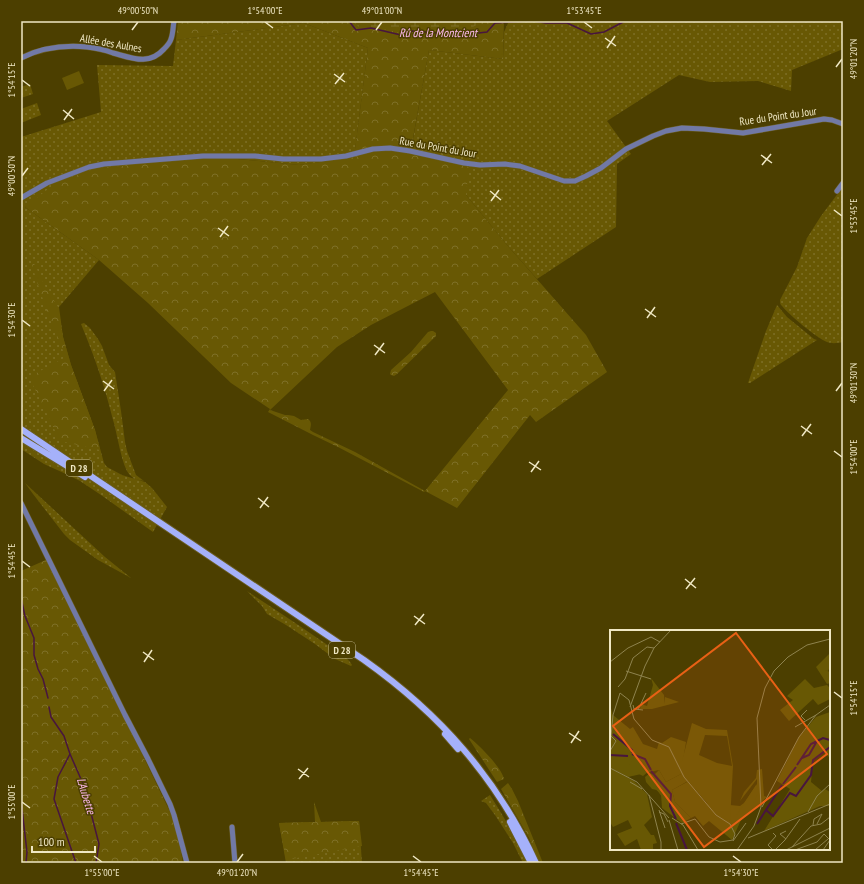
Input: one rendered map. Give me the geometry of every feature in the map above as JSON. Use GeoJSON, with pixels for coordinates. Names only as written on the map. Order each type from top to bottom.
{"type":"FeatureCollection","features":[{"type":"Feature","properties":{"kind":"main road","name":"D 28"},"geometry":{"type":"LineString","coordinates":[[22,430],[359,656],[422,705],[448,731],[482,772],[508,811],[536,863]]}},
{"type":"Feature","properties":{"kind":"main road","name":"D 28"},"geometry":{"type":"LineString","coordinates":[[21,438],[103,488],[319,634],[402,693],[444,733],[476,770],[504,811],[531,863]]}},
{"type":"Feature","properties":{"kind":"street","name":"Allée des Aulnes"},"geometry":{"type":"LineString","coordinates":[[21,58],[46,49],[72,46],[100,49],[130,58],[145,60],[157,56],[168,46],[171,40],[174,21]]}},
{"type":"Feature","properties":{"kind":"street","name":"Rue du Point du Jour"},"geometry":{"type":"LineString","coordinates":[[21,198],[47,183],[89,167],[104,164],[203,156],[321,159],[346,156],[372,149],[390,148],[464,163],[520,166],[564,181],[575,180],[586,176],[601,168],[626,149],[666,131],[682,128],[743,133],[824,119],[843,124]]}},
{"type":"Feature","properties":{"kind":"street"},"geometry":{"type":"LineString","coordinates":[[837,191],[843,183]]}},
{"type":"Feature","properties":{"kind":"street"},"geometry":{"type":"LineString","coordinates":[[21,504],[170,804],[187,863]]}},
{"type":"Feature","properties":{"kind":"street"},"geometry":{"type":"LineString","coordinates":[[232,827],[235,863]]}},
{"type":"Feature","properties":{"kind":"green space"},"geometry":{"type":"Polygon","coordinates":[[[178,21],[504,21],[503,59],[429,50],[411,149],[469,167],[466,195],[507,245],[586,335],[607,372],[536,422],[530,415],[457,508],[268,412],[270,409],[231,383],[148,303],[99,260],[25,207],[62,178],[98,168],[217,157],[299,165],[354,157],[368,48],[304,23],[176,40],[178,21]],[[435,292],[371,325],[337,347],[270,410],[285,415],[294,416],[301,420],[308,419],[311,422],[310,430],[355,452],[425,491],[508,390],[435,292]]]}},
{"type":"Feature","properties":{"kind":"green space"},"geometry":{"type":"Polygon","coordinates":[[[352,21],[483,21],[463,33],[412,28],[401,33],[373,27],[359,27],[352,21]]]}},
{"type":"Feature","properties":{"kind":"green space"},"geometry":{"type":"Polygon","coordinates":[[[509,21],[843,21],[843,49],[792,70],[791,91],[758,81],[710,82],[679,75],[607,121],[631,154],[617,164],[616,227],[537,279],[466,195],[411,150],[429,50],[503,59],[504,32],[509,21]]]}},
{"type":"Feature","properties":{"kind":"green space"},"geometry":{"type":"Polygon","coordinates":[[[304,23],[368,48],[354,158],[299,165],[217,157],[25,207],[99,260],[59,307],[63,337],[71,365],[95,430],[104,463],[107,467],[122,475],[145,482],[152,488],[167,507],[153,532],[80,481],[44,464],[21,449],[21,137],[101,112],[97,65],[173,66],[176,40],[304,23]]]}},
{"type":"Feature","properties":{"kind":"green space"},"geometry":{"type":"Polygon","coordinates":[[[79,71],[84,83],[67,90],[62,78],[79,71]]]}},
{"type":"Feature","properties":{"kind":"green space"},"geometry":{"type":"Polygon","coordinates":[[[30,84],[33,94],[21,98],[21,87],[30,84]]]}},
{"type":"Feature","properties":{"kind":"green space"},"geometry":{"type":"Polygon","coordinates":[[[37,103],[41,115],[21,123],[21,109],[37,103]]]}},
{"type":"Feature","properties":{"kind":"green space"},"geometry":{"type":"Polygon","coordinates":[[[841,179],[843,180],[843,342],[833,343],[822,340],[803,326],[780,304],[780,300],[797,267],[807,238],[842,188],[841,179]]]}},
{"type":"Feature","properties":{"kind":"green space"},"geometry":{"type":"Polygon","coordinates":[[[29,253],[46,288],[58,307],[63,337],[71,365],[95,430],[100,450],[60,441],[29,377],[64,358],[64,354],[54,331],[29,253]]]}},
{"type":"Feature","properties":{"kind":"green space"},"geometry":{"type":"Polygon","coordinates":[[[777,305],[787,317],[817,340],[748,383],[766,331],[777,305]]]}},
{"type":"Feature","properties":{"kind":"green space"},"geometry":{"type":"Polygon","coordinates":[[[84,323],[90,328],[98,339],[109,365],[115,372],[127,451],[136,475],[144,481],[136,479],[127,471],[103,383],[81,324],[84,323]]]}},
{"type":"Feature","properties":{"kind":"green space"},"geometry":{"type":"Polygon","coordinates":[[[431,331],[436,333],[436,336],[397,374],[394,376],[391,375],[391,370],[411,352],[428,332],[431,331]]]}},
{"type":"Feature","properties":{"kind":"green space"},"geometry":{"type":"Polygon","coordinates":[[[25,483],[105,557],[131,578],[98,560],[70,540],[25,483]]]}},
{"type":"Feature","properties":{"kind":"green space"},"geometry":{"type":"Polygon","coordinates":[[[48,559],[172,816],[178,834],[183,863],[21,863],[21,571],[48,559]]]}},
{"type":"Feature","properties":{"kind":"green space"},"geometry":{"type":"Polygon","coordinates":[[[247,591],[341,654],[352,665],[351,666],[335,659],[315,644],[267,614],[262,606],[247,591]]]}},
{"type":"Feature","properties":{"kind":"green space"},"geometry":{"type":"Polygon","coordinates":[[[470,738],[495,763],[504,779],[497,782],[469,739],[470,738]]]}},
{"type":"Feature","properties":{"kind":"green space"},"geometry":{"type":"Polygon","coordinates":[[[508,783],[518,801],[543,863],[539,863],[529,838],[501,789],[508,783]]]}},
{"type":"Feature","properties":{"kind":"green space"},"geometry":{"type":"Polygon","coordinates":[[[490,795],[510,828],[528,863],[523,863],[513,843],[495,815],[486,803],[481,801],[490,795]]]}},
{"type":"Feature","properties":{"kind":"green space"},"geometry":{"type":"Polygon","coordinates":[[[314,802],[321,822],[359,821],[362,846],[286,860],[279,823],[315,822],[314,802]]]}},
{"type":"Feature","properties":{"kind":"green space"},"geometry":{"type":"Polygon","coordinates":[[[359,821],[362,863],[286,863],[279,823],[359,821]]]}},
{"type":"Feature","properties":{"kind":"waterway","name":"Rû de la Montcient"},"geometry":{"type":"LineString","coordinates":[[349,21],[356,30],[371,28],[401,35],[412,31],[462,35],[487,32],[495,23],[527,21]]}},
{"type":"Feature","properties":{"kind":"waterway","name":"Rû de la Montcient"},"geometry":{"type":"LineString","coordinates":[[533,21],[546,23],[567,23],[591,34],[604,32],[625,21]]}},
{"type":"Feature","properties":{"kind":"waterway","name":"L'Aubette"},"geometry":{"type":"LineString","coordinates":[[21,598],[25,616],[34,638],[34,655],[48,698]]}},
{"type":"Feature","properties":{"kind":"waterway","name":"L'Aubette"},"geometry":{"type":"LineString","coordinates":[[49,707],[51,717],[64,736],[84,786],[99,844],[96,863]]}},
{"type":"Feature","properties":{"kind":"waterway","name":"L'Aubette"},"geometry":{"type":"LineString","coordinates":[[70,754],[58,777],[54,799],[76,863]]}},
{"type":"Feature","properties":{"kind":"waterway","name":"L'Aubette"},"geometry":{"type":"LineString","coordinates":[[21,800],[27,852],[26,863]]}}]}
